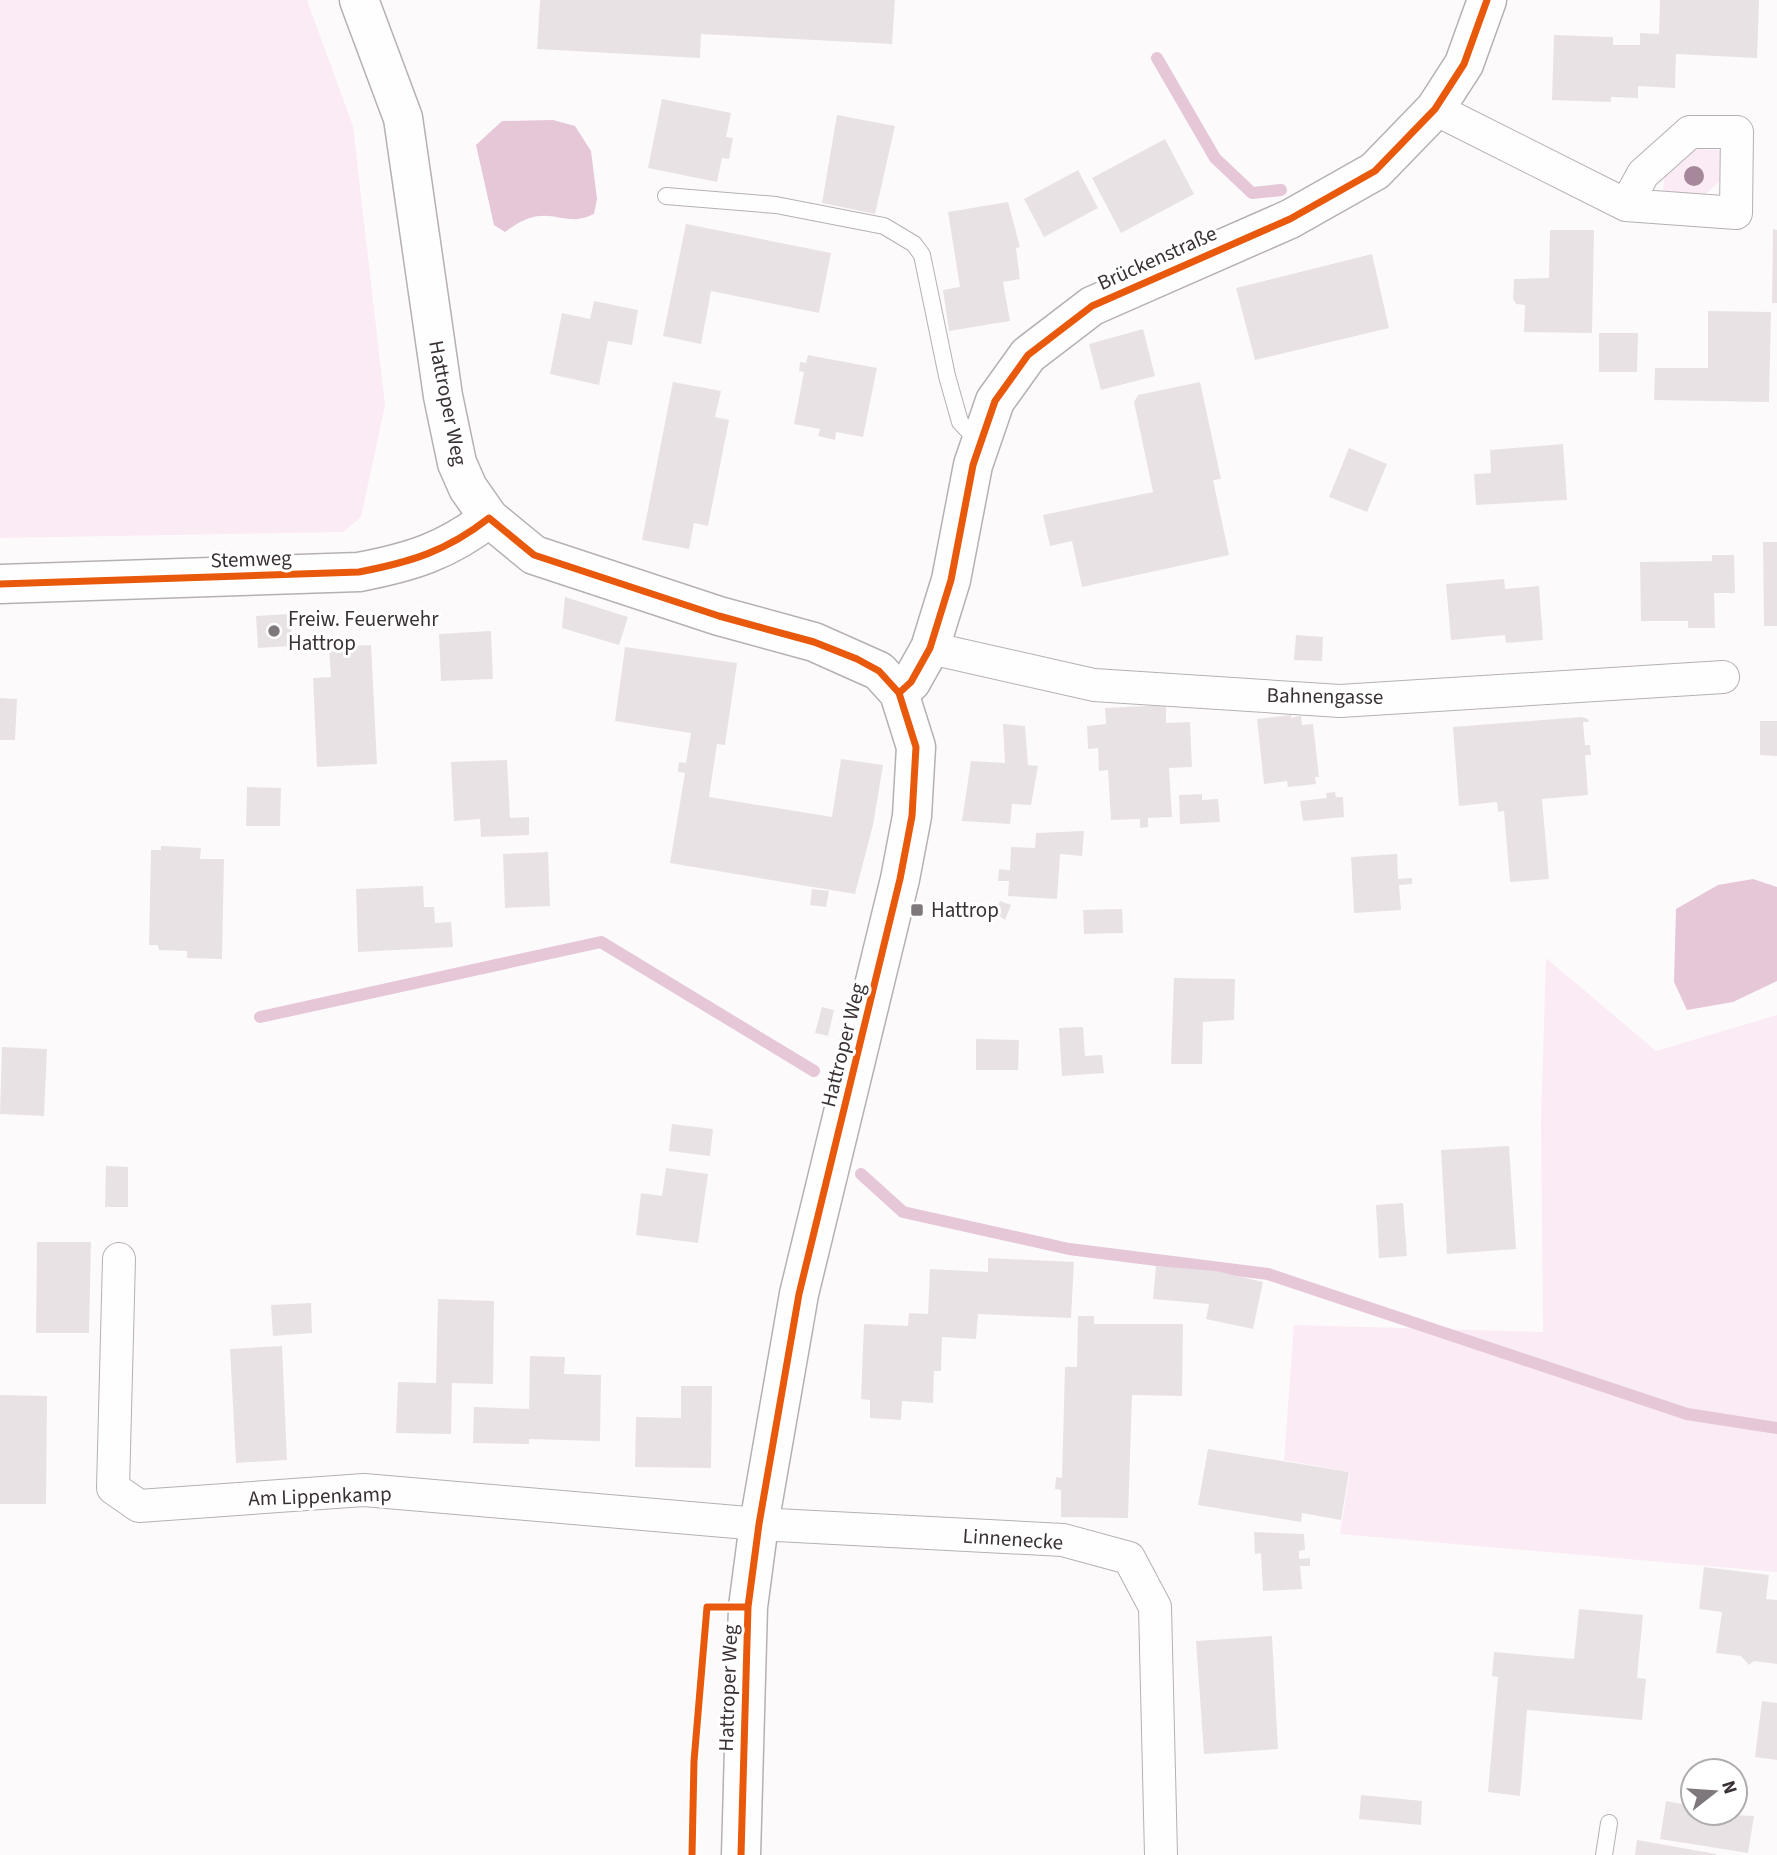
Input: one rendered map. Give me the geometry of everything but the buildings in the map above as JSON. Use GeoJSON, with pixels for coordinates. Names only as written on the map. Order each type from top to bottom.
{"type":"FeatureCollection","features":[{"type":"Feature","properties":{"kind":"main road","name":"Hattroper Weg"},"geometry":{"type":"LineString","coordinates":[[359,0],[403,118],[443,396],[457,463],[468,488],[489,518],[534,555],[719,616],[814,642],[879,671],[899,693],[916,747],[912,816],[864,1035],[799,1294],[759,1524],[748,1607],[741,1855]]}},
{"type":"Feature","properties":{"kind":"main road","name":"Brückenstraße"},"geometry":{"type":"LineString","coordinates":[[899,693],[911,682],[930,648],[951,580],[973,465],[995,401],[1028,355],[1092,306],[1290,219],[1374,171],[1435,109],[1464,64],[1487,0]]}},
{"type":"Feature","properties":{"kind":"main road","name":"Stemweg"},"geometry":{"type":"LineString","coordinates":[[0,584],[359,572],[410,563],[435,553],[489,518]]}},
{"type":"Feature","properties":{"kind":"street"},"geometry":{"type":"LineString","coordinates":[[1435,109],[1626,205]]}},
{"type":"Feature","properties":{"kind":"street","name":"Bahnengasse"},"geometry":{"type":"LineString","coordinates":[[930,648],[1094,685],[1340,701],[1723,677]]}},
{"type":"Feature","properties":{"kind":"street","name":"Am Lippenkamp"},"geometry":{"type":"LineString","coordinates":[[118,1259],[113,1488],[139,1506],[364,1490],[759,1524]]}},
{"type":"Feature","properties":{"kind":"street","name":"Linnenecke"},"geometry":{"type":"LineString","coordinates":[[759,1524],[1063,1540],[1129,1558],[1155,1607],[1161,1855]]}},
{"type":"Feature","properties":{"kind":"lane"},"geometry":{"type":"LineString","coordinates":[[666,196],[776,205],[830,215],[884,226],[914,244],[922,255],[947,376],[960,422],[981,443]]}},
{"type":"Feature","properties":{"kind":"lane"},"geometry":{"type":"LineString","coordinates":[[1604,1855],[1609,1823]]}},
{"type":"Feature","properties":{"kind":"shaded area"},"geometry":{"type":"Polygon","coordinates":[[[0,0],[307,0],[353,126],[385,405],[361,517],[343,532],[0,538],[0,0]]]}},
{"type":"Feature","properties":{"kind":"shaded area"},"geometry":{"type":"Polygon","coordinates":[[[553,120],[575,126],[591,151],[597,199],[594,214],[572,219],[533,217],[505,232],[494,225],[476,145],[502,121],[553,120]]]}},
{"type":"Feature","properties":{"kind":"shaded area"},"geometry":{"type":"Polygon","coordinates":[[[1696,149],[1720,150],[1720,181],[1704,195],[1663,195],[1664,178],[1696,149]]]}},
{"type":"Feature","properties":{"kind":"shaded area"},"geometry":{"type":"Polygon","coordinates":[[[1753,879],[1777,887],[1777,981],[1733,1002],[1687,1010],[1674,982],[1676,909],[1718,885],[1753,879]]]}},
{"type":"Feature","properties":{"kind":"shaded area"},"geometry":{"type":"Polygon","coordinates":[[[1546,958],[1656,1051],[1777,1015],[1777,1572],[1340,1534],[1350,1472],[1284,1460],[1294,1325],[1543,1332],[1541,1121],[1546,958]]]}},
{"type":"Feature","properties":{"kind":"waterway"},"geometry":{"type":"LineString","coordinates":[[1157,58],[1215,158],[1252,193],[1281,190]]}},
{"type":"Feature","properties":{"kind":"waterway"},"geometry":{"type":"LineString","coordinates":[[260,1017],[601,942],[814,1071]]}},
{"type":"Feature","properties":{"kind":"waterway"},"geometry":{"type":"LineString","coordinates":[[861,1174],[903,1212],[1069,1249],[1268,1274],[1687,1414],[1777,1428]]}},
{"type":"Feature","properties":{"kind":"cycle path"},"geometry":{"type":"LineString","coordinates":[[899,693],[911,682],[930,648],[951,580],[973,465],[995,401],[1028,355],[1092,306],[1290,219],[1375,171],[1435,109],[1464,64],[1487,0]]}},
{"type":"Feature","properties":{"kind":"cycle path"},"geometry":{"type":"LineString","coordinates":[[0,584],[359,572],[428,554],[458,539],[489,518],[534,555],[719,616],[814,642],[879,671],[899,693],[916,747],[912,816],[900,879],[799,1294],[759,1524],[748,1607],[741,1855]]}},
{"type":"Feature","properties":{"kind":"cycle path"},"geometry":{"type":"LineString","coordinates":[[692,1855],[694,1761],[707,1607],[748,1607]]}},
{"type":"Feature","properties":{"kind":"place","name":"Freiw. Feuerwehr Hattrop"},"geometry":{"type":"Point","coordinates":[274,631]}},
{"type":"Feature","properties":{"kind":"place","name":"Hattrop"},"geometry":{"type":"Point","coordinates":[917,910]}}]}
